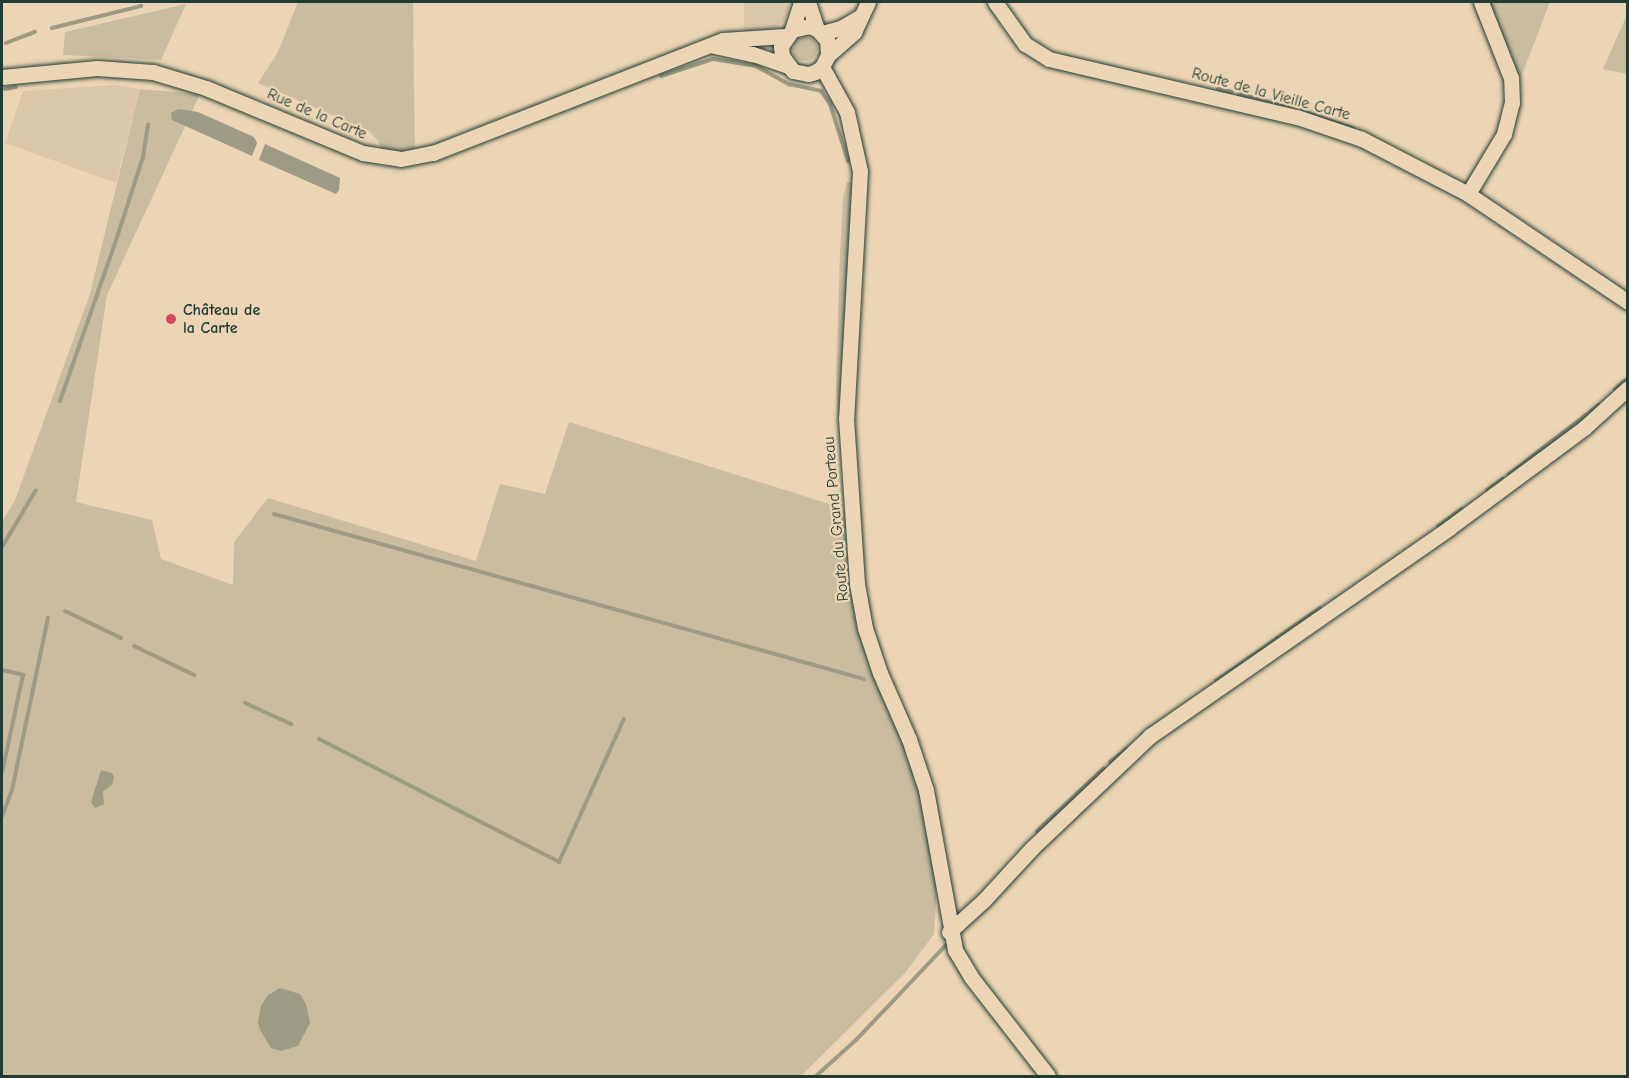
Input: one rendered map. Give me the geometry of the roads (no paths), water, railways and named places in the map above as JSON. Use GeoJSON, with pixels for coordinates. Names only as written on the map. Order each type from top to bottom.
{"type":"FeatureCollection","features":[{"type":"Feature","properties":{"kind":"street"},"geometry":{"type":"LineString","coordinates":[[787,66],[782,57],[781,46],[801,2]]}},
{"type":"Feature","properties":{"kind":"street"},"geometry":{"type":"LineString","coordinates":[[808,2],[820,31],[827,40],[825,61]]}},
{"type":"Feature","properties":{"kind":"street"},"geometry":{"type":"LineString","coordinates":[[711,45],[753,54],[787,66],[800,74],[815,72],[848,40],[868,2]]}},
{"type":"Feature","properties":{"kind":"street","name":"Route de la Vieille Carte"},"geometry":{"type":"LineString","coordinates":[[995,2],[1025,44],[1049,59],[1193,90],[1320,123],[1362,139],[1468,194],[1628,302]]}},
{"type":"Feature","properties":{"kind":"street"},"geometry":{"type":"LineString","coordinates":[[1468,194],[1504,134],[1512,103],[1511,78],[1481,2]]}},
{"type":"Feature","properties":{"kind":"street"},"geometry":{"type":"LineString","coordinates":[[788,33],[800,27],[820,31],[841,28],[859,17]]}},
{"type":"Feature","properties":{"kind":"street","name":"Rue de la Carte"},"geometry":{"type":"LineString","coordinates":[[2,77],[97,68],[153,72],[245,103],[363,153],[401,159],[433,153],[723,40],[788,33]]}},
{"type":"Feature","properties":{"kind":"street","name":"Route du Grand Porteau"},"geometry":{"type":"LineString","coordinates":[[825,61],[847,112],[860,171],[846,418],[857,584],[865,628],[880,673],[909,739],[926,790],[949,932],[954,950],[971,976],[1048,1077]]}},
{"type":"Feature","properties":{"kind":"street"},"geometry":{"type":"LineString","coordinates":[[949,932],[1150,736],[1449,528],[1584,428],[1628,388]]}},
{"type":"Feature","properties":{"kind":"waterway"},"geometry":{"type":"LineString","coordinates":[[52,28],[141,6]]}},
{"type":"Feature","properties":{"kind":"waterway"},"geometry":{"type":"LineString","coordinates":[[6,43],[35,32]]}},
{"type":"Feature","properties":{"kind":"waterway"},"geometry":{"type":"LineString","coordinates":[[661,76],[713,59],[756,66],[789,84],[821,91],[830,104],[848,161]]}},
{"type":"Feature","properties":{"kind":"waterway"},"geometry":{"type":"LineString","coordinates":[[5,89],[16,87]]}},
{"type":"Feature","properties":{"kind":"waterway"},"geometry":{"type":"LineString","coordinates":[[1218,89],[1232,92]]}},
{"type":"Feature","properties":{"kind":"waterway"},"geometry":{"type":"LineString","coordinates":[[1239,94],[1294,109]]}},
{"type":"Feature","properties":{"kind":"waterway"},"geometry":{"type":"LineString","coordinates":[[1301,111],[1353,128]]}},
{"type":"Feature","properties":{"kind":"waterway"},"geometry":{"type":"LineString","coordinates":[[60,401],[143,157],[148,124]]}},
{"type":"Feature","properties":{"kind":"waterway"},"geometry":{"type":"LineString","coordinates":[[1615,389],[1628,378]]}},
{"type":"Feature","properties":{"kind":"waterway"},"geometry":{"type":"LineString","coordinates":[[1509,474],[1599,405]]}},
{"type":"Feature","properties":{"kind":"waterway"},"geometry":{"type":"LineString","coordinates":[[1487,490],[1502,479]]}},
{"type":"Feature","properties":{"kind":"waterway"},"geometry":{"type":"LineString","coordinates":[[2,547],[36,490]]}},
{"type":"Feature","properties":{"kind":"waterway"},"geometry":{"type":"LineString","coordinates":[[1438,526],[1461,509]]}},
{"type":"Feature","properties":{"kind":"waterway"},"geometry":{"type":"LineString","coordinates":[[274,514],[864,679]]}},
{"type":"Feature","properties":{"kind":"waterway"},"geometry":{"type":"LineString","coordinates":[[1216,681],[1320,608]]}},
{"type":"Feature","properties":{"kind":"waterway"},"geometry":{"type":"LineString","coordinates":[[65,611],[121,638]]}},
{"type":"Feature","properties":{"kind":"waterway"},"geometry":{"type":"LineString","coordinates":[[2,816],[12,790],[48,618]]}},
{"type":"Feature","properties":{"kind":"waterway"},"geometry":{"type":"LineString","coordinates":[[134,646],[194,675]]}},
{"type":"Feature","properties":{"kind":"waterway"},"geometry":{"type":"LineString","coordinates":[[2,670],[23,675],[2,773]]}},
{"type":"Feature","properties":{"kind":"waterway"},"geometry":{"type":"LineString","coordinates":[[245,703],[291,724]]}},
{"type":"Feature","properties":{"kind":"waterway"},"geometry":{"type":"LineString","coordinates":[[319,739],[559,862],[624,719]]}},
{"type":"Feature","properties":{"kind":"waterway"},"geometry":{"type":"LineString","coordinates":[[1110,762],[1126,749]]}},
{"type":"Feature","properties":{"kind":"waterway"},"geometry":{"type":"LineString","coordinates":[[1037,831],[1103,769]]}},
{"type":"Feature","properties":{"kind":"waterway"},"geometry":{"type":"LineString","coordinates":[[816,1076],[856,1040],[946,945]]}},
{"type":"Feature","properties":{"kind":"place","name":"Château de la Carte"},"geometry":{"type":"Point","coordinates":[171,319]}}]}
